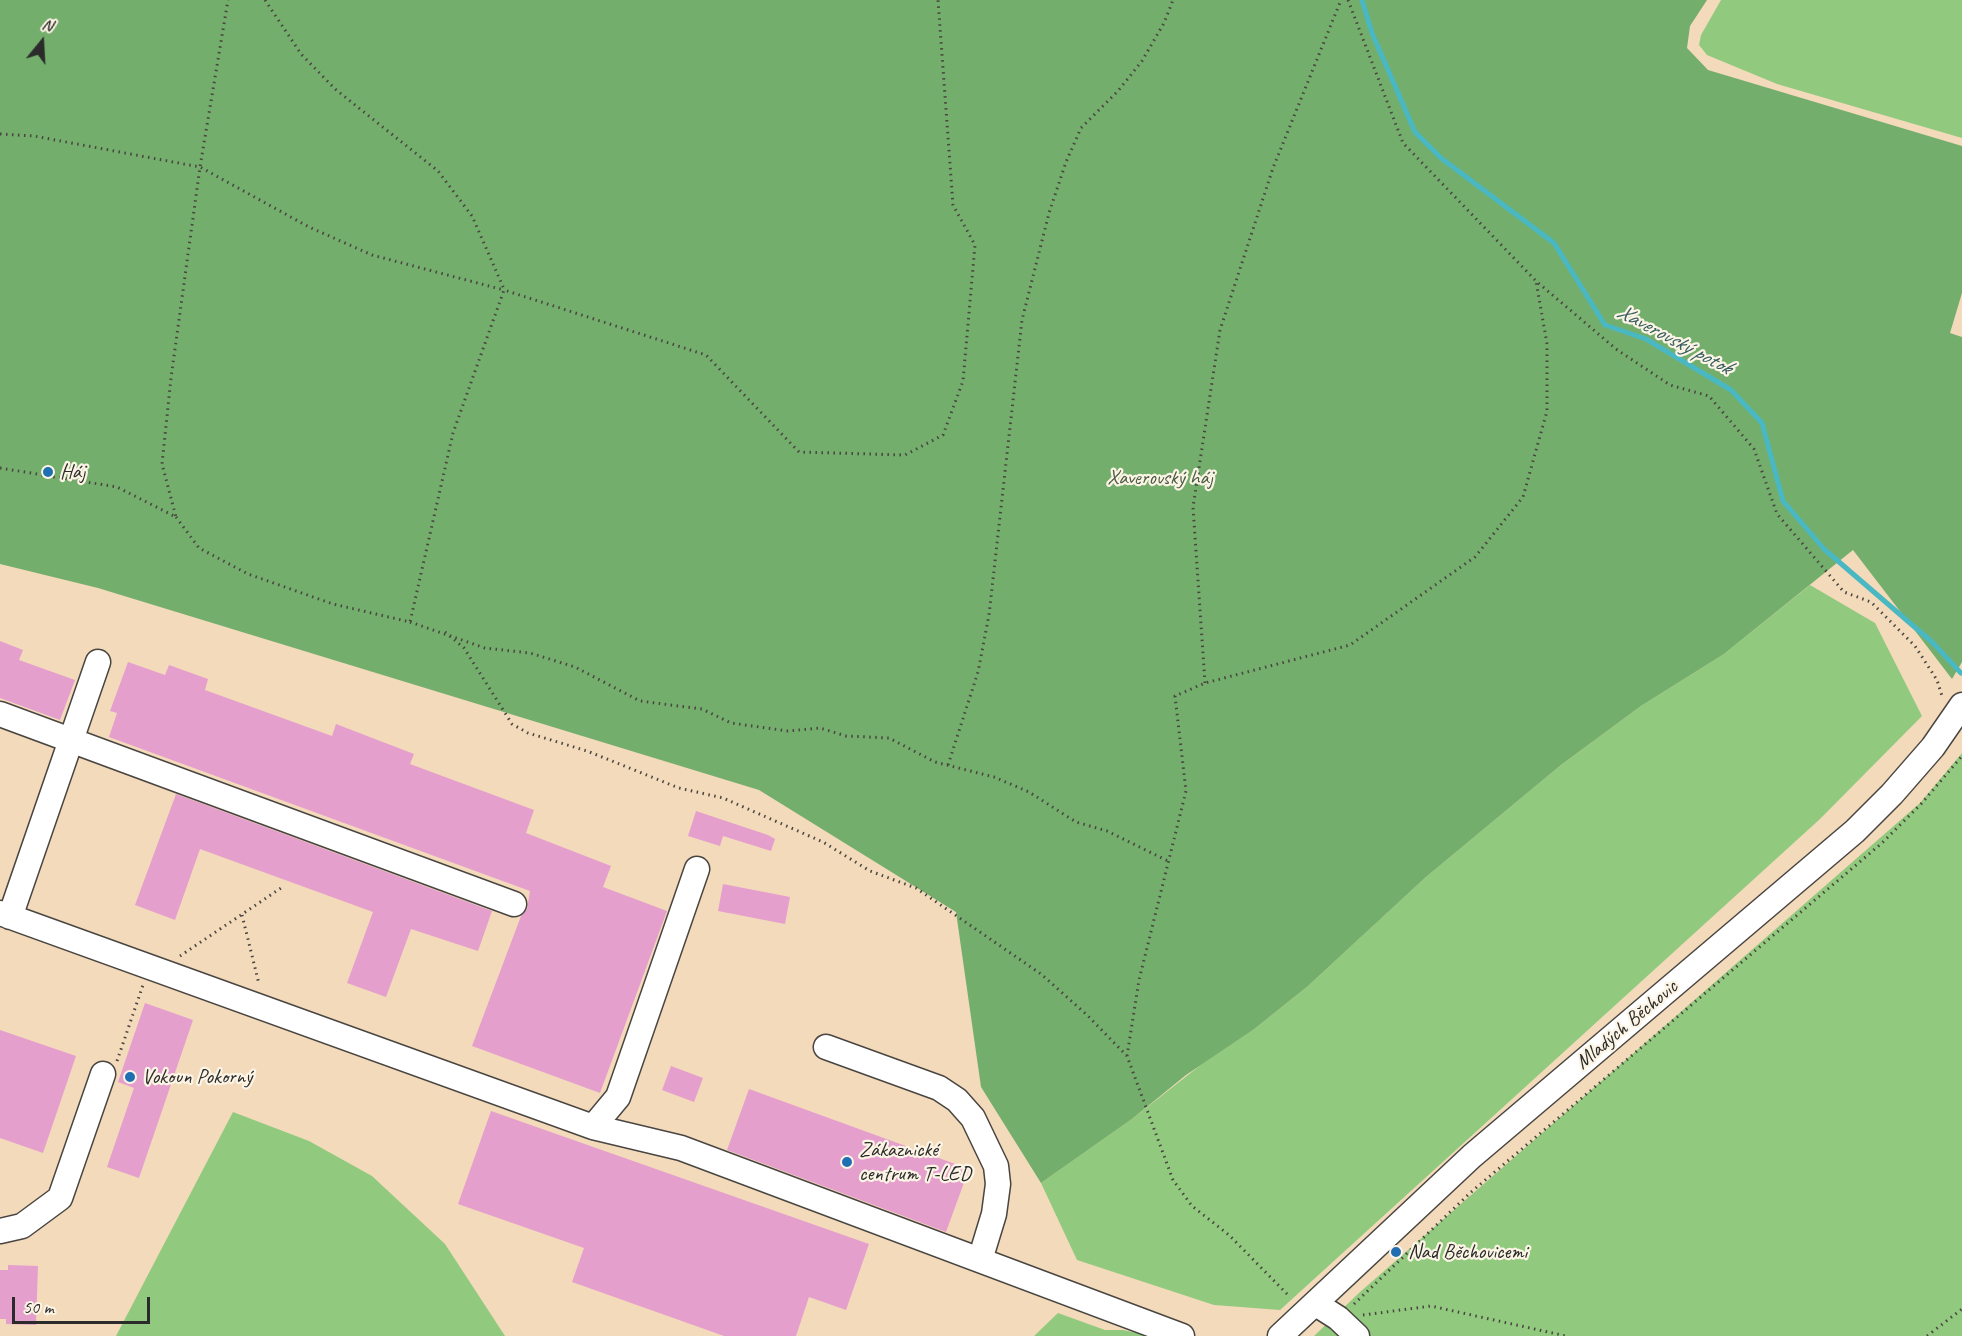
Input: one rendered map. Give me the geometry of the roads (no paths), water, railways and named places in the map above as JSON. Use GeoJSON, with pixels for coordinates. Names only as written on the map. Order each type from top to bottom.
{"type":"FeatureCollection","features":[{"type":"Feature","properties":{"kind":"street"},"geometry":{"type":"LineString","coordinates":[[98,662],[72,742],[5,915],[593,1127],[681,1148],[1182,1336]]}},
{"type":"Feature","properties":{"kind":"street","name":"Mladých Běchovic"},"geometry":{"type":"LineString","coordinates":[[1280,1336],[1472,1156],[1855,831],[1892,794],[1933,747],[1953,703]]}},
{"type":"Feature","properties":{"kind":"street"},"geometry":{"type":"LineString","coordinates":[[0,714],[514,904]]}},
{"type":"Feature","properties":{"kind":"street"},"geometry":{"type":"LineString","coordinates":[[593,1127],[618,1097],[697,869]]}},
{"type":"Feature","properties":{"kind":"street"},"geometry":{"type":"LineString","coordinates":[[826,1047],[939,1088],[957,1100],[973,1118],[996,1166],[998,1184],[994,1214],[980,1260]]}},
{"type":"Feature","properties":{"kind":"street"},"geometry":{"type":"LineString","coordinates":[[0,1231],[22,1226],[60,1198],[103,1074]]}},
{"type":"Feature","properties":{"kind":"street"},"geometry":{"type":"LineString","coordinates":[[1316,1304],[1338,1318],[1357,1336]]}},
{"type":"Feature","properties":{"kind":"waterway","name":"Xaverovský potok"},"geometry":{"type":"LineString","coordinates":[[1362,0],[1372,33],[1415,132],[1441,158],[1554,243],[1605,325],[1646,339],[1731,390],[1762,423],[1783,501],[1824,549],[1932,642],[1961,673]]}},
{"type":"Feature","properties":{"kind":"place","name":"Háj"},"geometry":{"type":"Point","coordinates":[48,472]}},
{"type":"Feature","properties":{"kind":"place","name":"Vokoun Pokorný"},"geometry":{"type":"Point","coordinates":[130,1077]}},
{"type":"Feature","properties":{"kind":"place","name":"Zákaznické centrum T-LED"},"geometry":{"type":"Point","coordinates":[847,1162]}},
{"type":"Feature","properties":{"kind":"place","name":"Nad Běchovicemi"},"geometry":{"type":"Point","coordinates":[1396,1252]}},
{"type":"Feature","properties":{"kind":"park label","name":"Xaverovský háj"},"geometry":{"type":"Point","coordinates":[1160,478]}}]}
